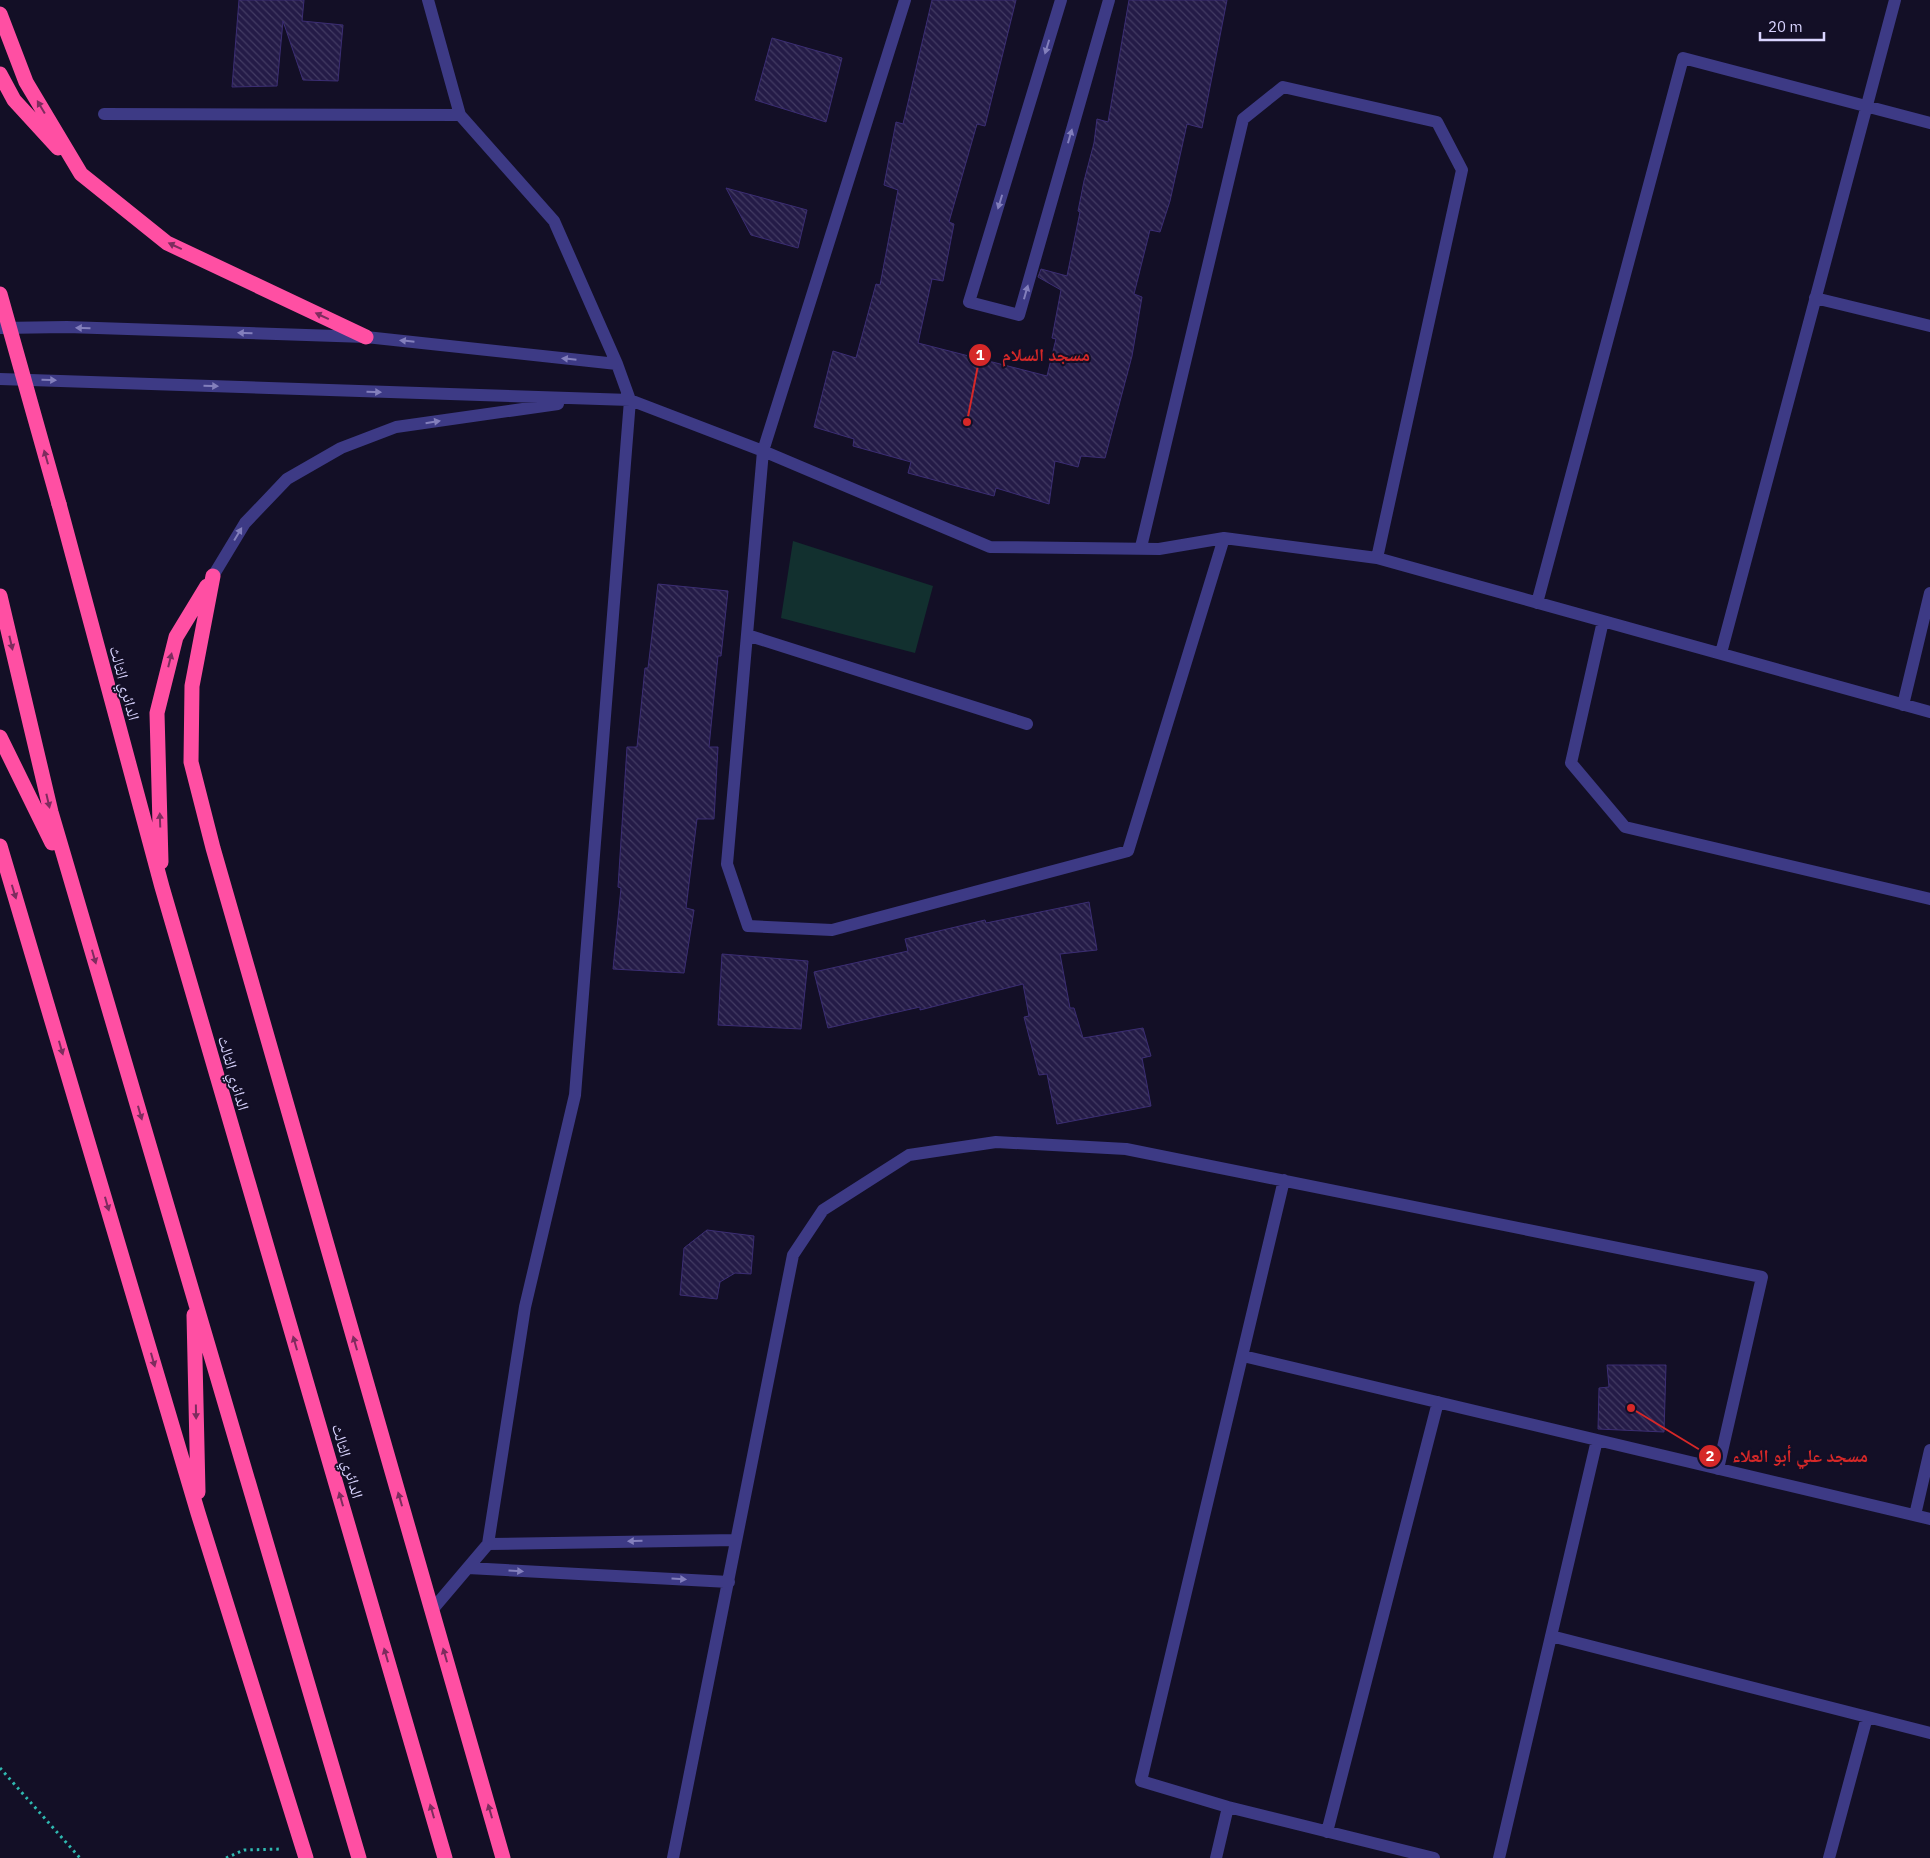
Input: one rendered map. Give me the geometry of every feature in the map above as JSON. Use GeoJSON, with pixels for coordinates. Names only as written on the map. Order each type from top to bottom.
{"type":"FeatureCollection","features":[{"type":"Feature","properties":{"kind":"highway"},"geometry":{"type":"LineString","coordinates":[[0,14],[26,82],[81,174]]}},
{"type":"Feature","properties":{"kind":"highway"},"geometry":{"type":"LineString","coordinates":[[0,74],[14,100],[81,174],[167,243],[366,337]]}},
{"type":"Feature","properties":{"kind":"highway","name":"الدائري الثالث"},"geometry":{"type":"LineString","coordinates":[[0,294],[59,504],[162,887],[445,1858]]}},
{"type":"Feature","properties":{"kind":"highway"},"geometry":{"type":"LineString","coordinates":[[162,887],[157,713],[176,637],[213,576]]}},
{"type":"Feature","properties":{"kind":"highway"},"geometry":{"type":"LineString","coordinates":[[213,576],[192,686],[191,762],[213,848],[503,1858]]}},
{"type":"Feature","properties":{"kind":"highway"},"geometry":{"type":"LineString","coordinates":[[0,596],[50,812],[359,1858]]}},
{"type":"Feature","properties":{"kind":"highway"},"geometry":{"type":"LineString","coordinates":[[0,737],[71,881]]}},
{"type":"Feature","properties":{"kind":"highway"},"geometry":{"type":"LineString","coordinates":[[0,846],[198,1513],[306,1858]]}},
{"type":"Feature","properties":{"kind":"highway"},"geometry":{"type":"LineString","coordinates":[[193,1294],[198,1513]]}},
{"type":"Feature","properties":{"kind":"street"},"geometry":{"type":"LineString","coordinates":[[428,0],[460,115],[554,221],[617,364],[630,400],[575,1095],[526,1307],[488,1544],[432,1610]]}},
{"type":"Feature","properties":{"kind":"street"},"geometry":{"type":"LineString","coordinates":[[905,0],[763,451],[727,864],[748,926],[832,930],[1128,851],[1224,538]]}},
{"type":"Feature","properties":{"kind":"street"},"geometry":{"type":"LineString","coordinates":[[1061,0],[969,302],[1019,315],[1109,0]]}},
{"type":"Feature","properties":{"kind":"street"},"geometry":{"type":"LineString","coordinates":[[1721,654],[1895,0]]}},
{"type":"Feature","properties":{"kind":"street"},"geometry":{"type":"LineString","coordinates":[[1537,603],[1683,58],[1930,123]]}},
{"type":"Feature","properties":{"kind":"street"},"geometry":{"type":"LineString","coordinates":[[1141,548],[1243,119],[1282,87],[1437,122],[1462,170],[1378,558]]}},
{"type":"Feature","properties":{"kind":"street"},"geometry":{"type":"LineString","coordinates":[[104,114],[460,115]]}},
{"type":"Feature","properties":{"kind":"street"},"geometry":{"type":"LineString","coordinates":[[1815,298],[1930,326]]}},
{"type":"Feature","properties":{"kind":"street"},"geometry":{"type":"LineString","coordinates":[[0,328],[67,327],[366,337],[617,364]]}},
{"type":"Feature","properties":{"kind":"street"},"geometry":{"type":"LineString","coordinates":[[0,378],[630,400],[763,451],[990,547],[1159,548],[1224,538],[1378,558],[1930,712]]}},
{"type":"Feature","properties":{"kind":"street"},"geometry":{"type":"LineString","coordinates":[[213,576],[245,523],[287,479],[341,448],[396,427],[598,400]]}},
{"type":"Feature","properties":{"kind":"street"},"geometry":{"type":"LineString","coordinates":[[1903,705],[1930,593]]}},
{"type":"Feature","properties":{"kind":"street"},"geometry":{"type":"LineString","coordinates":[[1603,621],[1571,763],[1625,827],[1930,899]]}},
{"type":"Feature","properties":{"kind":"street"},"geometry":{"type":"LineString","coordinates":[[747,635],[1026,724]]}},
{"type":"Feature","properties":{"kind":"street"},"geometry":{"type":"LineString","coordinates":[[673,1858],[793,1255],[823,1210],[910,1155],[996,1142],[1126,1149],[1762,1276],[1718,1469]]}},
{"type":"Feature","properties":{"kind":"street"},"geometry":{"type":"LineString","coordinates":[[1284,1180],[1141,1781],[1228,1807],[1434,1858]]}},
{"type":"Feature","properties":{"kind":"street"},"geometry":{"type":"LineString","coordinates":[[1242,1356],[1930,1519]]}},
{"type":"Feature","properties":{"kind":"street"},"geometry":{"type":"LineString","coordinates":[[1327,1832],[1438,1402]]}},
{"type":"Feature","properties":{"kind":"street"},"geometry":{"type":"LineString","coordinates":[[1499,1858],[1597,1440]]}},
{"type":"Feature","properties":{"kind":"street"},"geometry":{"type":"LineString","coordinates":[[1915,1515],[1930,1450]]}},
{"type":"Feature","properties":{"kind":"street"},"geometry":{"type":"LineString","coordinates":[[488,1544],[736,1540]]}},
{"type":"Feature","properties":{"kind":"street"},"geometry":{"type":"LineString","coordinates":[[468,1568],[728,1582]]}},
{"type":"Feature","properties":{"kind":"street"},"geometry":{"type":"LineString","coordinates":[[1551,1636],[1930,1733]]}},
{"type":"Feature","properties":{"kind":"street"},"geometry":{"type":"LineString","coordinates":[[1829,1858],[1867,1717]]}},
{"type":"Feature","properties":{"kind":"street"},"geometry":{"type":"LineString","coordinates":[[1216,1858],[1228,1807]]}},
{"type":"Feature","properties":{"kind":"path"},"geometry":{"type":"LineString","coordinates":[[0,1768],[80,1858]]}},
{"type":"Feature","properties":{"kind":"path"},"geometry":{"type":"LineString","coordinates":[[226,1858],[244,1850],[282,1849]]}},
{"type":"Feature","properties":{"kind":"green space"},"geometry":{"type":"Polygon","coordinates":[[[793,541],[933,586],[915,653],[781,618],[793,541]]]}},
{"type":"Feature","properties":{"kind":"building"},"geometry":{"type":"Polygon","coordinates":[[[239,0],[304,0],[302,21],[343,25],[338,81],[303,80],[283,21],[277,86],[232,87],[239,0]]]}},
{"type":"Feature","properties":{"kind":"building"},"geometry":{"type":"Polygon","coordinates":[[[932,0],[1016,0],[985,126],[977,124],[949,222],[954,224],[943,281],[932,279],[918,343],[1047,376],[1056,339],[1052,338],[1061,290],[1038,277],[1041,269],[1067,276],[1080,212],[1078,211],[1084,181],[1094,143],[1097,119],[1108,122],[1129,0],[1227,0],[1202,128],[1187,124],[1170,201],[1160,232],[1150,230],[1134,294],[1142,297],[1132,356],[1105,458],[1081,456],[1078,467],[1055,461],[1049,504],[996,488],[994,496],[908,473],[911,462],[853,446],[854,439],[814,427],[833,351],[856,358],[876,284],[880,285],[898,190],[884,185],[896,122],[903,124],[932,0]]]}},
{"type":"Feature","properties":{"kind":"building"},"geometry":{"type":"Polygon","coordinates":[[[772,38],[842,58],[826,122],[755,100],[772,38]]]}},
{"type":"Feature","properties":{"kind":"building"},"geometry":{"type":"Polygon","coordinates":[[[726,188],[807,210],[798,248],[751,235],[726,188]]]}},
{"type":"Feature","properties":{"kind":"building"},"geometry":{"type":"Polygon","coordinates":[[[658,584],[728,591],[721,656],[718,656],[709,747],[718,747],[714,819],[697,819],[686,908],[694,910],[684,973],[613,969],[621,888],[618,887],[627,747],[637,747],[645,668],[648,668],[658,584]]]}},
{"type":"Feature","properties":{"kind":"building"},"geometry":{"type":"Polygon","coordinates":[[[1089,902],[1097,950],[1060,954],[1070,1008],[1074,1008],[1083,1038],[1143,1028],[1151,1056],[1142,1058],[1151,1106],[1057,1124],[1047,1074],[1039,1075],[1024,1017],[1029,1016],[1023,984],[920,1010],[920,1007],[828,1028],[814,972],[908,951],[905,939],[985,920],[986,923],[1089,902]]]}},
{"type":"Feature","properties":{"kind":"building"},"geometry":{"type":"Polygon","coordinates":[[[722,954],[808,961],[801,1029],[718,1025],[722,954]]]}},
{"type":"Feature","properties":{"kind":"building"},"geometry":{"type":"Polygon","coordinates":[[[707,1230],[754,1236],[751,1274],[735,1273],[720,1282],[717,1299],[680,1295],[684,1248],[707,1230]]]}},
{"type":"Feature","properties":{"kind":"building"},"geometry":{"type":"Polygon","coordinates":[[[1607,1365],[1666,1365],[1664,1432],[1598,1429],[1599,1388],[1609,1387],[1607,1365]]]}},
{"type":"Feature","properties":{"kind":"place","name":"مسجد السلام"},"geometry":{"type":"Point","coordinates":[967,422]}},
{"type":"Feature","properties":{"kind":"place","name":"مسجد علي أبو العلاء"},"geometry":{"type":"Point","coordinates":[1631,1408]}}]}
